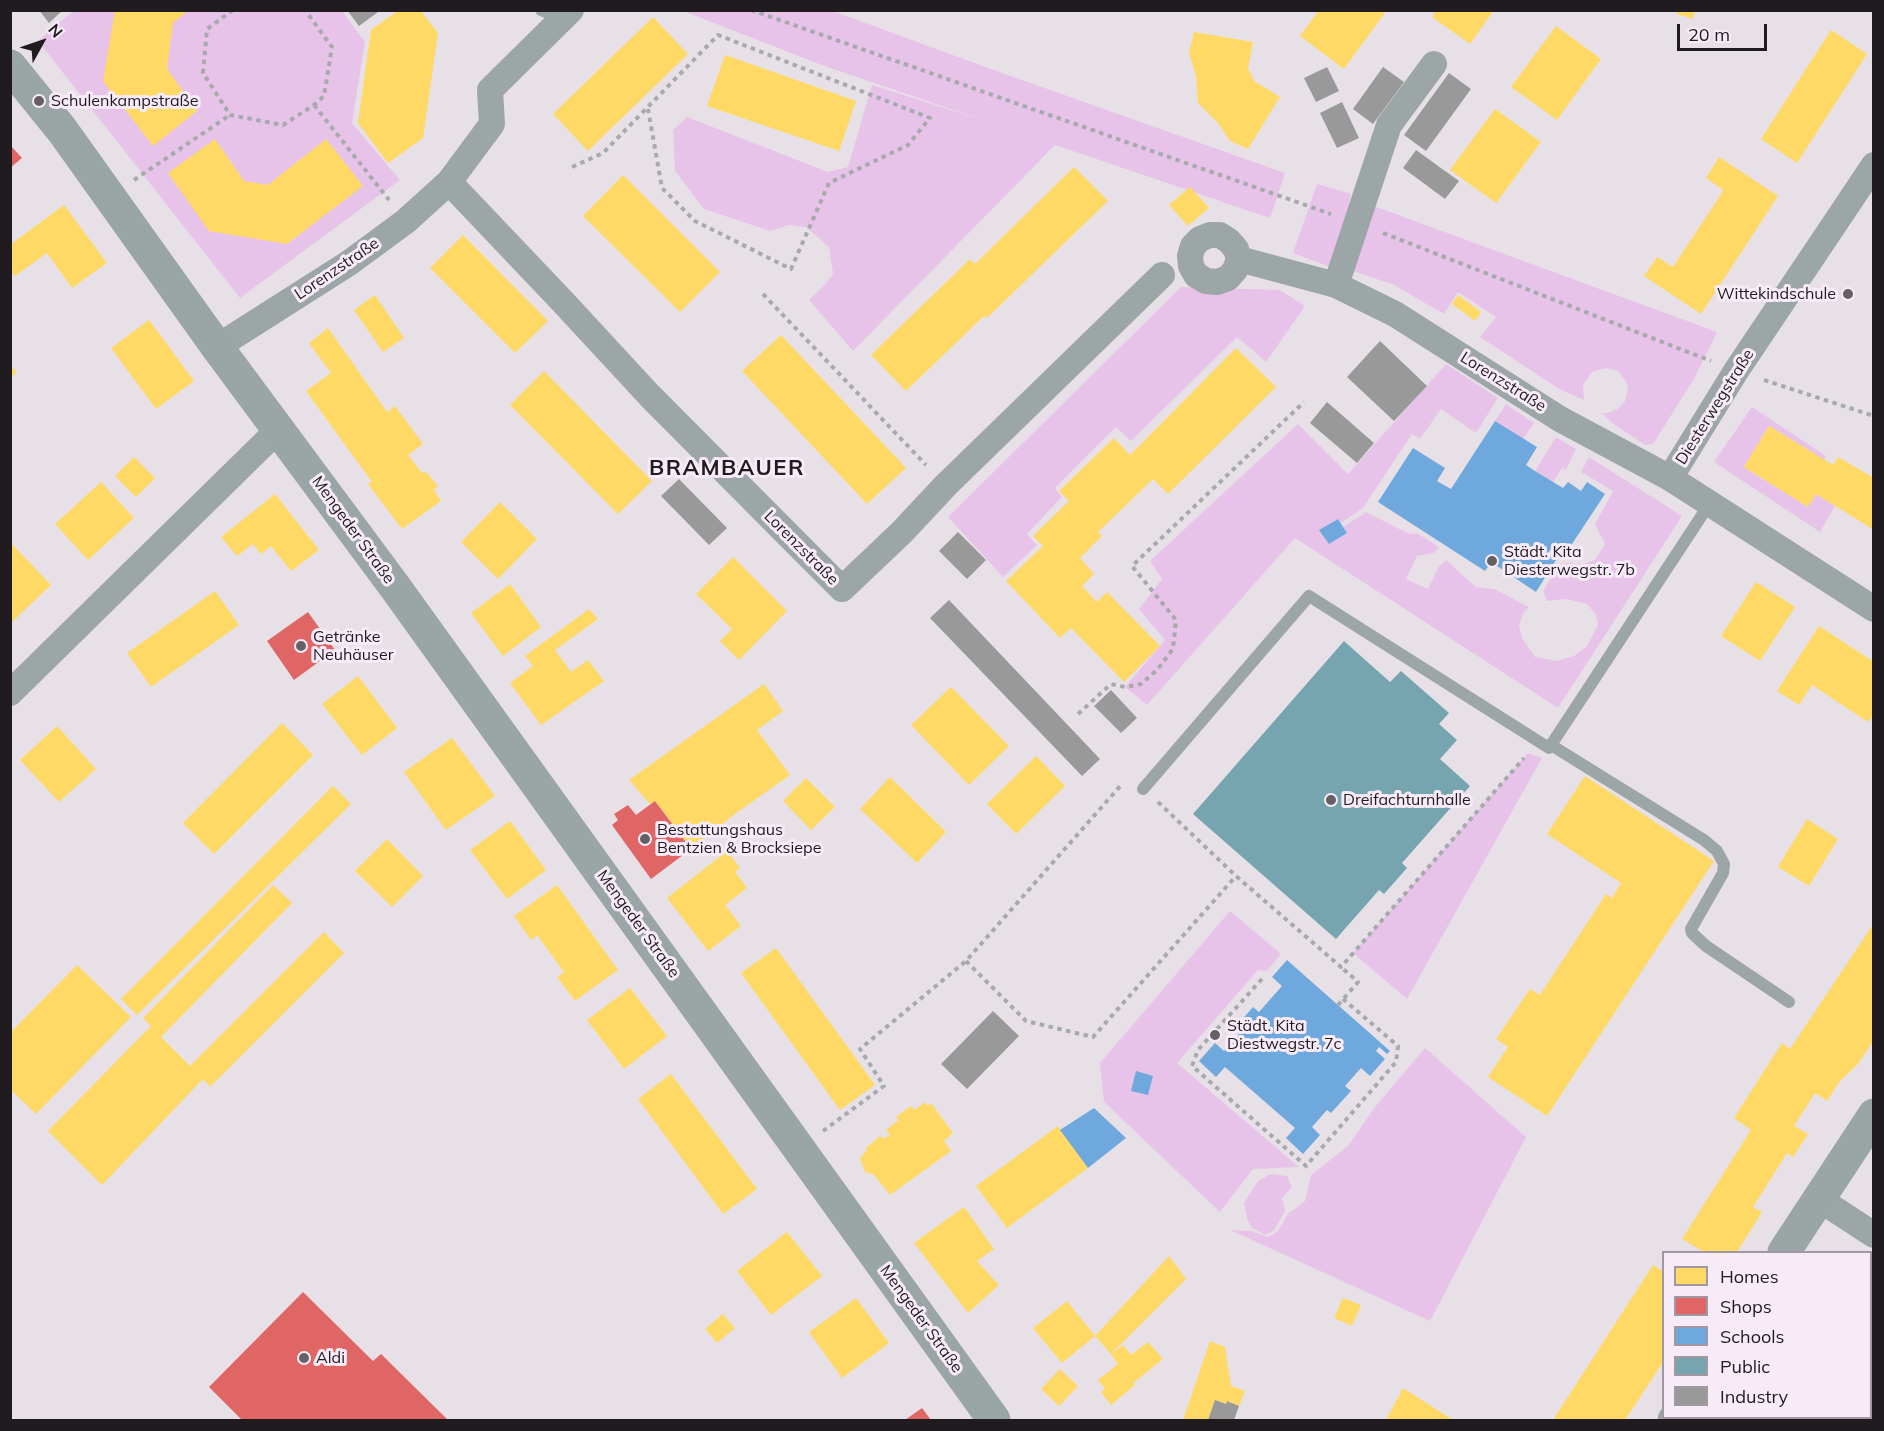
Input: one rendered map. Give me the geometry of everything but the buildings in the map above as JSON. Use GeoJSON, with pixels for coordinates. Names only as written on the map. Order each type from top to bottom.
{"type":"FeatureCollection","features":[{"type":"Feature","properties":{"kind":"main road","name":"Mengeder Straße"},"geometry":{"type":"LineString","coordinates":[[10,66],[39,100],[396,587],[994,1420]]}},
{"type":"Feature","properties":{"kind":"main road"},"geometry":{"type":"LineString","coordinates":[[1785,1251],[1874,1115]]}},
{"type":"Feature","properties":{"kind":"street","name":"Lorenzstraße"},"geometry":{"type":"LineString","coordinates":[[218,347],[348,263],[406,221],[449,182],[492,123],[490,90],[559,13]]}},
{"type":"Feature","properties":{"kind":"street"},"geometry":{"type":"LineString","coordinates":[[1336,285],[1389,125],[1434,64]]}},
{"type":"Feature","properties":{"kind":"street","name":"Diesterwegstraße"},"geometry":{"type":"LineString","coordinates":[[1874,165],[1736,371],[1670,478],[1874,609]]}},
{"type":"Feature","properties":{"kind":"street","name":"Lorenzstraße"},"geometry":{"type":"LineString","coordinates":[[449,182],[650,396],[842,589],[1162,275]]}},
{"type":"Feature","properties":{"kind":"street","name":"Lorenzstraße"},"geometry":{"type":"LineString","coordinates":[[1239,259],[1336,285],[1395,314],[1560,419],[1670,478]]}},
{"type":"Feature","properties":{"kind":"street"},"geometry":{"type":"LineString","coordinates":[[10,693],[279,429]]}},
{"type":"Feature","properties":{"kind":"street"},"geometry":{"type":"LineString","coordinates":[[1819,1199],[1874,1235]]}},
{"type":"Feature","properties":{"kind":"lane"},"geometry":{"type":"LineString","coordinates":[[1143,789],[1309,596],[1549,748],[1710,503]]}},
{"type":"Feature","properties":{"kind":"lane"},"geometry":{"type":"LineString","coordinates":[[1551,745],[1718,851],[1724,864],[1723,873],[1691,929],[1692,933],[1706,946],[1789,1002]]}},
{"type":"Feature","properties":{"kind":"path"},"geometry":{"type":"LineString","coordinates":[[230,115],[203,73],[207,29],[233,10]]}},
{"type":"Feature","properties":{"kind":"path"},"geometry":{"type":"LineString","coordinates":[[751,10],[1356,223],[1736,371]]}},
{"type":"Feature","properties":{"kind":"path"},"geometry":{"type":"LineString","coordinates":[[110,197],[230,115],[283,125],[324,96],[332,47],[307,11]]}},
{"type":"Feature","properties":{"kind":"path"},"geometry":{"type":"LineString","coordinates":[[572,167],[603,153],[718,34],[930,118],[908,146],[829,183],[791,268],[695,221],[662,188],[648,109]]}},
{"type":"Feature","properties":{"kind":"path"},"geometry":{"type":"LineString","coordinates":[[314,105],[406,221]]}},
{"type":"Feature","properties":{"kind":"path"},"geometry":{"type":"LineString","coordinates":[[763,294],[946,485]]}},
{"type":"Feature","properties":{"kind":"path"},"geometry":{"type":"LineString","coordinates":[[1796,390],[1874,416]]}},
{"type":"Feature","properties":{"kind":"path"},"geometry":{"type":"LineString","coordinates":[[1078,714],[1111,684],[1125,687],[1141,684],[1157,670],[1173,649],[1176,621],[1132,566],[1304,402]]}},
{"type":"Feature","properties":{"kind":"path"},"geometry":{"type":"LineString","coordinates":[[1341,967],[1538,742]]}},
{"type":"Feature","properties":{"kind":"path"},"geometry":{"type":"LineString","coordinates":[[799,1149],[884,1086],[860,1049],[966,961],[1129,776],[1236,876],[1358,982],[1338,1005]]}},
{"type":"Feature","properties":{"kind":"path"},"geometry":{"type":"LineString","coordinates":[[966,961],[1026,1021],[1093,1037],[1236,876]]}},
{"type":"Feature","properties":{"kind":"path"},"geometry":{"type":"LineString","coordinates":[[1262,979],[1198,1050],[1192,1066],[1306,1166],[1396,1062],[1398,1046],[1343,999]]}},
{"type":"Feature","properties":{"kind":"shaded area"},"geometry":{"type":"Polygon","coordinates":[[[73,11],[342,11],[365,42],[352,123],[400,180],[240,298],[38,41],[73,11]]]}},
{"type":"Feature","properties":{"kind":"shaded area"},"geometry":{"type":"Polygon","coordinates":[[[683,11],[833,11],[1285,173],[1270,218],[1055,145],[853,351],[809,300],[833,274],[829,247],[806,227],[789,225],[770,231],[704,209],[675,171],[673,130],[687,117],[828,172],[848,167],[872,85],[986,121],[827,67],[683,11]]]}},
{"type":"Feature","properties":{"kind":"shaded area"},"geometry":{"type":"Polygon","coordinates":[[[1317,184],[1351,194],[1344,229],[1330,267],[1293,253],[1317,184]]]}},
{"type":"Feature","properties":{"kind":"shaded area"},"geometry":{"type":"Polygon","coordinates":[[[1371,205],[1717,332],[1694,379],[1653,444],[1645,445],[1612,423],[1602,413],[1618,409],[1625,401],[1628,388],[1618,371],[1606,368],[1592,372],[1583,385],[1584,400],[1559,389],[1480,337],[1496,317],[1458,292],[1444,314],[1394,285],[1353,271],[1371,205]]]}},
{"type":"Feature","properties":{"kind":"shaded area"},"geometry":{"type":"Polygon","coordinates":[[[1181,287],[1280,290],[1305,306],[1266,362],[1237,337],[1131,441],[1116,427],[1055,488],[1062,497],[1027,534],[1037,545],[1003,577],[948,517],[1181,287]]]}},
{"type":"Feature","properties":{"kind":"shaded area"},"geometry":{"type":"Polygon","coordinates":[[[1446,364],[1498,398],[1476,433],[1441,409],[1420,439],[1412,434],[1363,508],[1341,523],[1338,519],[1320,530],[1329,544],[1347,533],[1343,527],[1366,512],[1409,534],[1417,533],[1439,547],[1434,553],[1417,556],[1406,579],[1428,589],[1439,566],[1446,560],[1476,587],[1494,589],[1529,607],[1524,612],[1519,625],[1522,638],[1535,657],[1557,661],[1574,656],[1587,646],[1598,625],[1596,615],[1587,604],[1566,599],[1547,601],[1543,591],[1561,563],[1583,564],[1595,560],[1605,544],[1595,524],[1613,491],[1581,472],[1589,457],[1682,516],[1558,708],[1295,538],[1147,705],[1125,687],[1165,640],[1139,609],[1162,579],[1150,561],[1298,424],[1348,474],[1446,364]]]}},
{"type":"Feature","properties":{"kind":"shaded area"},"geometry":{"type":"Polygon","coordinates":[[[1506,404],[1534,423],[1523,439],[1495,421],[1506,404]]]}},
{"type":"Feature","properties":{"kind":"shaded area"},"geometry":{"type":"Polygon","coordinates":[[[1752,407],[1826,456],[1824,460],[1769,426],[1744,467],[1808,507],[1816,494],[1835,506],[1820,532],[1714,462],[1752,407]]]}},
{"type":"Feature","properties":{"kind":"shaded area"},"geometry":{"type":"Polygon","coordinates":[[[1556,437],[1576,449],[1566,470],[1562,468],[1553,482],[1535,471],[1556,437]]]}},
{"type":"Feature","properties":{"kind":"shaded area"},"geometry":{"type":"Polygon","coordinates":[[[1528,753],[1542,758],[1407,999],[1353,953],[1528,753]]]}},
{"type":"Feature","properties":{"kind":"shaded area"},"geometry":{"type":"Polygon","coordinates":[[[1230,911],[1281,954],[1267,971],[1258,970],[1177,1063],[1299,1167],[1253,1169],[1220,1212],[1104,1102],[1100,1063],[1230,911]]]}},
{"type":"Feature","properties":{"kind":"shaded area"},"geometry":{"type":"Polygon","coordinates":[[[1425,1048],[1526,1137],[1430,1321],[1230,1230],[1251,1231],[1268,1237],[1278,1231],[1288,1214],[1305,1201],[1311,1175],[1348,1146],[1375,1107],[1425,1048]]]}},
{"type":"Feature","properties":{"kind":"shaded area"},"geometry":{"type":"Polygon","coordinates":[[[1271,1174],[1287,1176],[1292,1187],[1282,1198],[1285,1211],[1274,1230],[1266,1235],[1252,1228],[1247,1219],[1244,1203],[1258,1181],[1271,1174]]]}},
{"type":"Feature","properties":{"kind":"place","name":"Schulenkampstraße"},"geometry":{"type":"Point","coordinates":[39,101]}},
{"type":"Feature","properties":{"kind":"place","name":"Wittekindschule"},"geometry":{"type":"Point","coordinates":[1848,294]}},
{"type":"Feature","properties":{"kind":"place","name":"Städt. Kita Diesterwegstr. 7b"},"geometry":{"type":"Point","coordinates":[1492,561]}},
{"type":"Feature","properties":{"kind":"place","name":"Getränke Neuhäuser"},"geometry":{"type":"Point","coordinates":[301,646]}},
{"type":"Feature","properties":{"kind":"place","name":"Dreifachturnhalle"},"geometry":{"type":"Point","coordinates":[1331,800]}},
{"type":"Feature","properties":{"kind":"place","name":"Bestattungshaus Bentzien & Brocksiepe"},"geometry":{"type":"Point","coordinates":[645,839]}},
{"type":"Feature","properties":{"kind":"place","name":"Städt. Kita Diestwegstr. 7c"},"geometry":{"type":"Point","coordinates":[1215,1035]}},
{"type":"Feature","properties":{"kind":"place","name":"Aldi"},"geometry":{"type":"Point","coordinates":[304,1358]}},
{"type":"Feature","properties":{"kind":"district","name":"BRAMBAUER"},"geometry":{"type":"Point","coordinates":[727,468]}}]}
